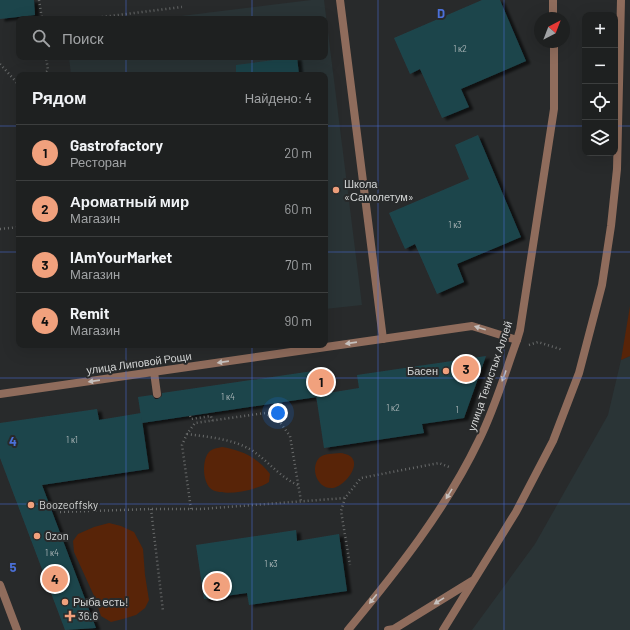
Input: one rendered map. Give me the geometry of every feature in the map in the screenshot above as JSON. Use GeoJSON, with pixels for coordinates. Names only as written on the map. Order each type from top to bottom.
{"type":"FeatureCollection","features":[{"type":"Feature","properties":{"kind":"street"},"geometry":{"type":"LineString","coordinates":[[340,0],[383,339]]}},
{"type":"Feature","properties":{"kind":"street"},"geometry":{"type":"LineString","coordinates":[[553,0],[553,12]]}},
{"type":"Feature","properties":{"kind":"street"},"geometry":{"type":"LineString","coordinates":[[443,630],[472,580],[516,512],[553,441],[579,373],[602,285],[611,226],[617,169],[621,0]]}},
{"type":"Feature","properties":{"kind":"street","name":"улица Тенистых Аллей"},"geometry":{"type":"LineString","coordinates":[[348,630],[416,543],[447,498],[480,439],[517,340],[522,322],[554,109],[554,48]]}},
{"type":"Feature","properties":{"kind":"street","name":"улица Липовой Рощи"},"geometry":{"type":"LineString","coordinates":[[328,347],[472,326],[517,340]]}},
{"type":"Feature","properties":{"kind":"street","name":"улица Липовой Рощи"},"geometry":{"type":"LineString","coordinates":[[0,394],[321,348]]}},
{"type":"Feature","properties":{"kind":"street"},"geometry":{"type":"LineString","coordinates":[[154,372],[157,394]]}},
{"type":"Feature","properties":{"kind":"street"},"geometry":{"type":"LineString","coordinates":[[388,630],[394,629],[472,580]]}},
{"type":"Feature","properties":{"kind":"street"},"geometry":{"type":"LineString","coordinates":[[0,585],[17,630]]}},
{"type":"Feature","properties":{"kind":"path"},"geometry":{"type":"LineString","coordinates":[[39,0],[42,16]]}},
{"type":"Feature","properties":{"kind":"path"},"geometry":{"type":"LineString","coordinates":[[110,16],[182,7]]}},
{"type":"Feature","properties":{"kind":"path"},"geometry":{"type":"LineString","coordinates":[[46,60],[48,70],[46,72]]}},
{"type":"Feature","properties":{"kind":"path"},"geometry":{"type":"LineString","coordinates":[[0,64],[16,82]]}},
{"type":"Feature","properties":{"kind":"path"},"geometry":{"type":"LineString","coordinates":[[0,229],[16,227]]}},
{"type":"Feature","properties":{"kind":"path"},"geometry":{"type":"LineString","coordinates":[[191,509],[182,445],[187,434],[195,423],[265,413],[279,421],[290,436],[301,501]]}},
{"type":"Feature","properties":{"kind":"path"},"geometry":{"type":"LineString","coordinates":[[190,416],[191,419],[211,416],[212,421]]}},
{"type":"Feature","properties":{"kind":"path"},"geometry":{"type":"LineString","coordinates":[[187,434],[227,440],[251,450],[289,481],[298,485]]}},
{"type":"Feature","properties":{"kind":"path"},"geometry":{"type":"LineString","coordinates":[[350,565],[341,511],[345,498],[361,478],[439,463],[462,472]]}},
{"type":"Feature","properties":{"kind":"path"},"geometry":{"type":"LineString","coordinates":[[60,512],[151,508],[191,509],[345,498]]}},
{"type":"Feature","properties":{"kind":"path"},"geometry":{"type":"LineString","coordinates":[[151,508],[163,611]]}},
{"type":"Feature","properties":{"kind":"shaded area","name":"Школа «Самолетум»"},"geometry":{"type":"Polygon","coordinates":[[[311,0],[324,0],[326,16],[181,16],[311,0]]]}},
{"type":"Feature","properties":{"kind":"shaded area","name":"Школа «Самолетум»"},"geometry":{"type":"Polygon","coordinates":[[[328,32],[362,305],[328,309],[328,72],[71,72],[69,60],[328,60],[328,32]]]}},
{"type":"Feature","properties":{"kind":"shaded area"},"geometry":{"type":"Polygon","coordinates":[[[630,306],[630,356],[621,360],[630,306]]]}},
{"type":"Feature","properties":{"kind":"shaded area"},"geometry":{"type":"Polygon","coordinates":[[[630,356],[630,630],[472,630],[535,544],[608,415],[621,360],[630,356]]]}},
{"type":"Feature","properties":{"kind":"shaded area"},"geometry":{"type":"Polygon","coordinates":[[[222,447],[236,450],[255,459],[270,474],[269,482],[257,488],[230,493],[215,491],[210,488],[204,475],[204,464],[207,454],[210,451],[222,447]]]}},
{"type":"Feature","properties":{"kind":"shaded area"},"geometry":{"type":"Polygon","coordinates":[[[340,453],[349,455],[353,460],[354,465],[352,472],[343,483],[337,487],[332,488],[322,485],[316,477],[316,462],[323,455],[340,453]]]}},
{"type":"Feature","properties":{"kind":"shaded area"},"geometry":{"type":"Polygon","coordinates":[[[109,523],[121,526],[134,532],[143,549],[149,600],[145,608],[136,615],[111,622],[101,616],[95,598],[74,552],[73,541],[78,534],[94,527],[109,523]]]}},
{"type":"Feature","properties":{"kind":"building"},"geometry":{"type":"Polygon","coordinates":[[[0,0],[34,0],[35,15],[0,19],[0,0]]]}},
{"type":"Feature","properties":{"kind":"building"},"geometry":{"type":"Polygon","coordinates":[[[482,0],[500,0],[526,61],[461,89],[469,107],[442,118],[420,69],[410,74],[394,38],[482,0]]]}},
{"type":"Feature","properties":{"kind":"building"},"geometry":{"type":"Polygon","coordinates":[[[274,60],[297,60],[299,72],[236,72],[236,65],[274,60]]]}},
{"type":"Feature","properties":{"kind":"building"},"geometry":{"type":"Polygon","coordinates":[[[478,135],[521,237],[457,264],[464,282],[437,294],[415,244],[405,249],[389,213],[469,179],[455,145],[478,135]]]}},
{"type":"Feature","properties":{"kind":"building"},"geometry":{"type":"Polygon","coordinates":[[[486,356],[464,418],[422,424],[424,433],[324,448],[316,395],[359,388],[357,375],[486,356]]]}},
{"type":"Feature","properties":{"kind":"building"},"geometry":{"type":"Polygon","coordinates":[[[313,371],[317,397],[142,423],[138,397],[152,395],[155,399],[158,399],[162,396],[162,393],[313,371]]]}},
{"type":"Feature","properties":{"kind":"building"},"geometry":{"type":"Polygon","coordinates":[[[97,409],[99,420],[141,413],[149,469],[42,485],[96,628],[65,630],[0,458],[0,423],[97,409]]]}},
{"type":"Feature","properties":{"kind":"building"},"geometry":{"type":"Polygon","coordinates":[[[296,530],[297,541],[339,534],[347,591],[249,605],[247,593],[204,599],[196,545],[296,530]]]}},
{"type":"Feature","properties":{"kind":"place","name":"Школа «Самолетум»"},"geometry":{"type":"Point","coordinates":[336,190]}},
{"type":"Feature","properties":{"kind":"place","name":"IAmYourMarket"},"geometry":{"type":"Point","coordinates":[466,369]}},
{"type":"Feature","properties":{"kind":"place","name":"Басен"},"geometry":{"type":"Point","coordinates":[446,371]}},
{"type":"Feature","properties":{"kind":"place","name":"Gastrofactory"},"geometry":{"type":"Point","coordinates":[321,382]}},
{"type":"Feature","properties":{"kind":"place","name":"Boozeoffsky"},"geometry":{"type":"Point","coordinates":[31,505]}},
{"type":"Feature","properties":{"kind":"place","name":"Ozon"},"geometry":{"type":"Point","coordinates":[37,536]}},
{"type":"Feature","properties":{"kind":"place","name":"Remit"},"geometry":{"type":"Point","coordinates":[55,579]}},
{"type":"Feature","properties":{"kind":"place","name":"Ароматный мир"},"geometry":{"type":"Point","coordinates":[217,586]}},
{"type":"Feature","properties":{"kind":"place","name":"Рыба есть!"},"geometry":{"type":"Point","coordinates":[65,602]}},
{"type":"Feature","properties":{"kind":"place","name":"36.6"},"geometry":{"type":"Point","coordinates":[70,616]}}]}
